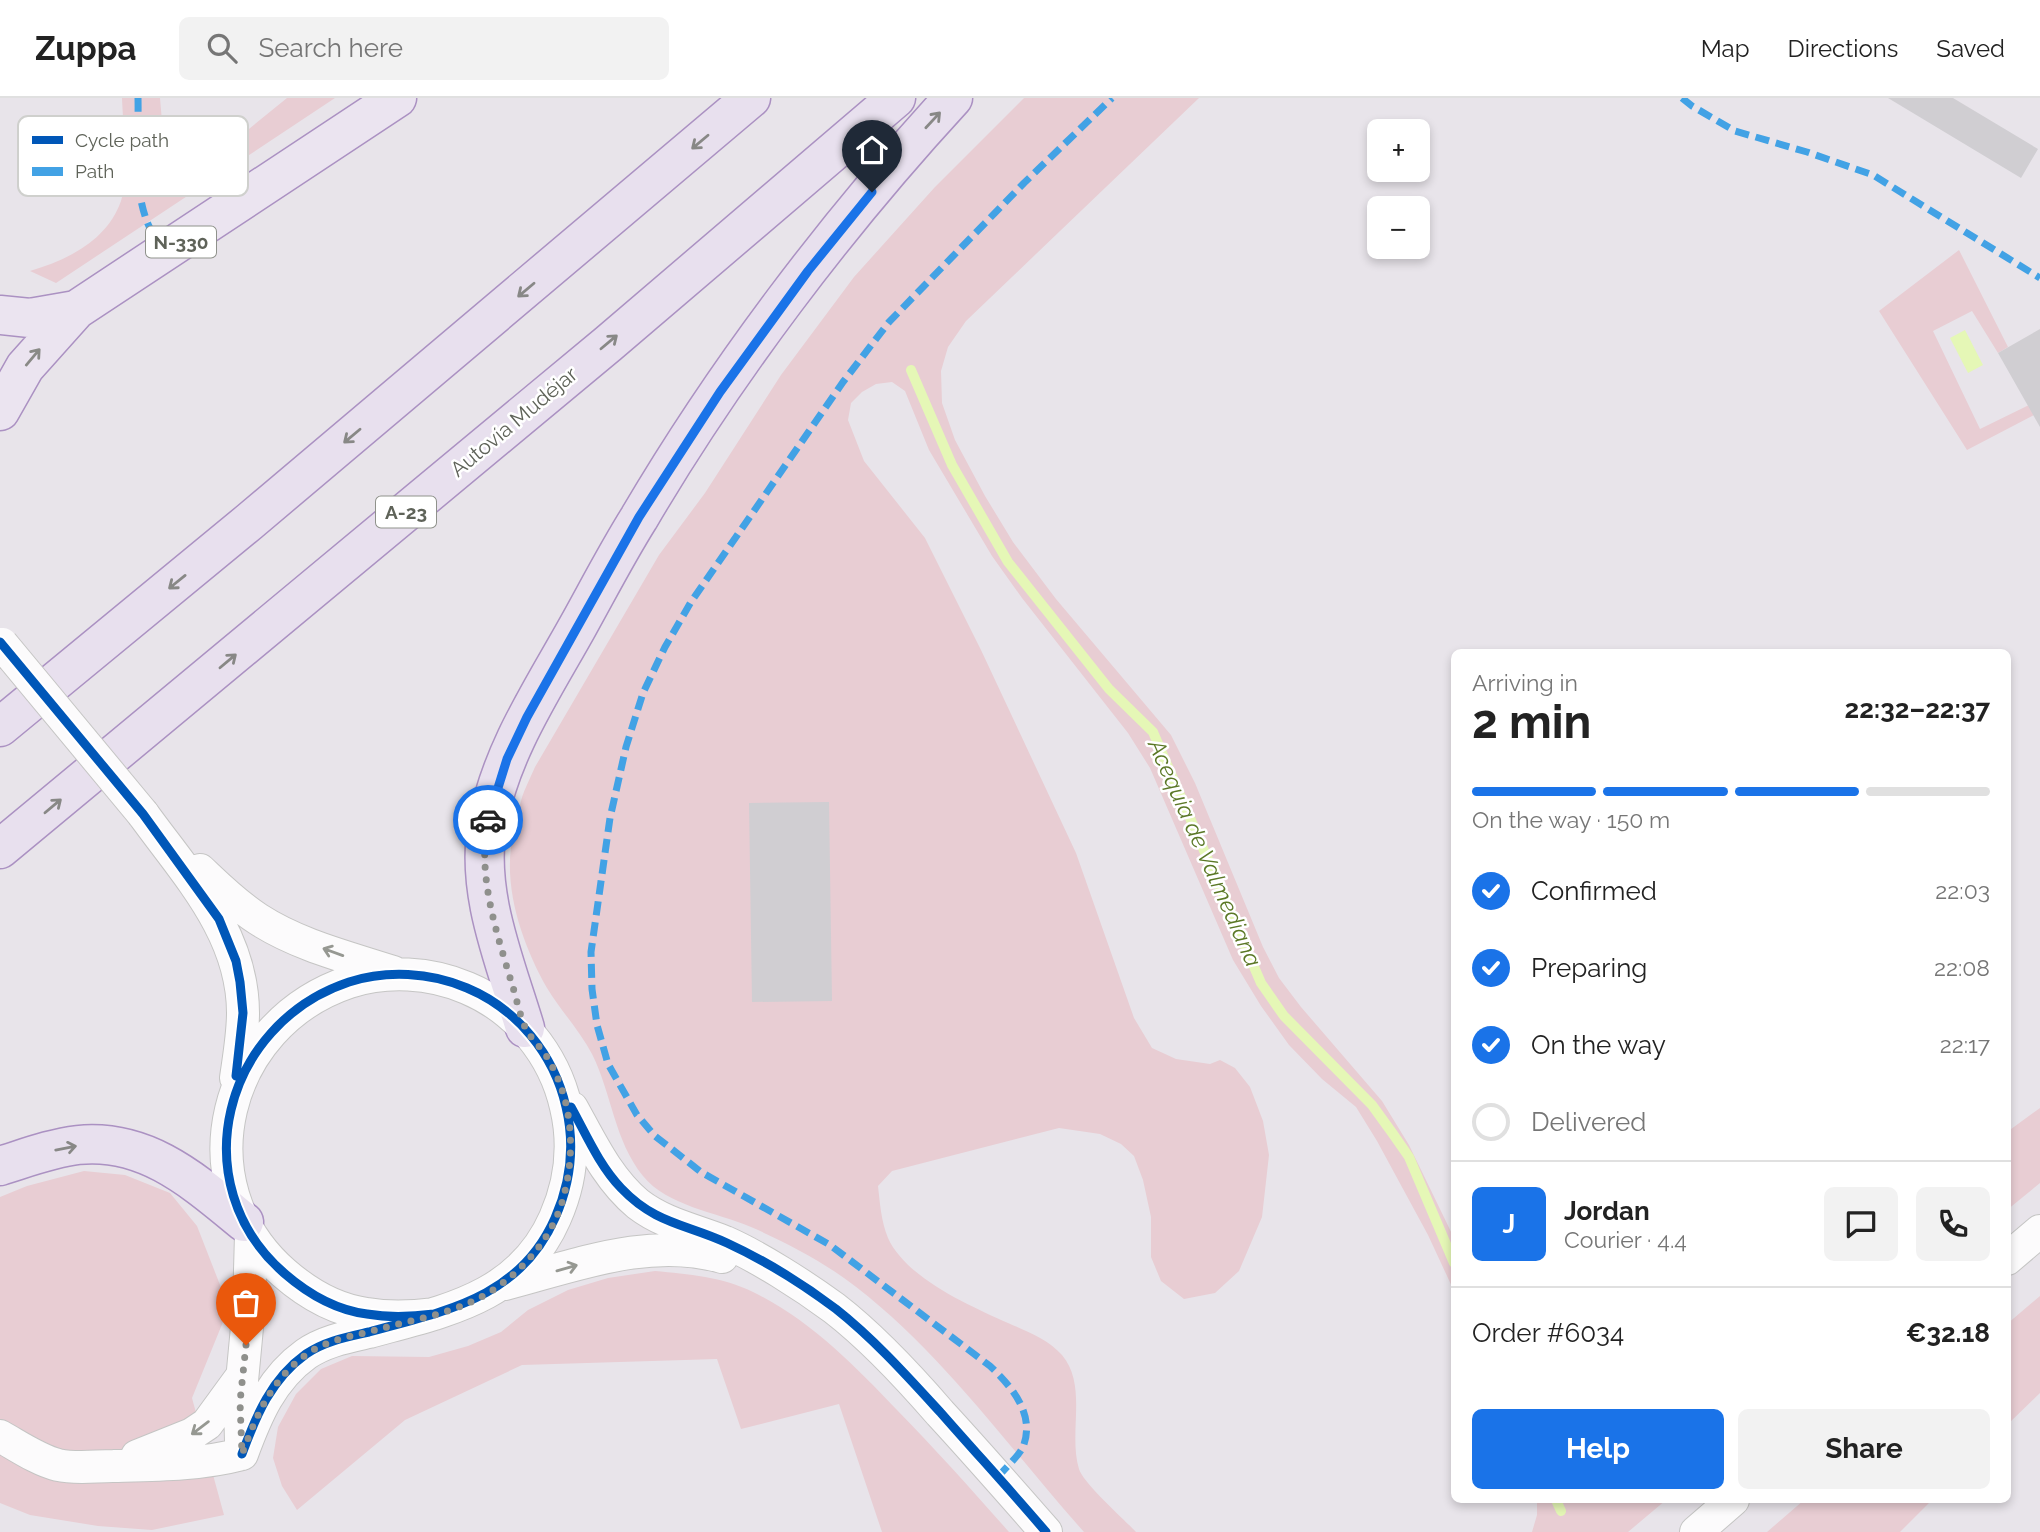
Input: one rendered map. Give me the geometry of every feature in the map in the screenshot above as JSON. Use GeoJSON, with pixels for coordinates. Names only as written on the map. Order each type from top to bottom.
{"type":"FeatureCollection","features":[{"type":"Feature","properties":{"kind":"highway","name":"N-330"},"geometry":{"type":"LineString","coordinates":[[0,411],[25,367],[76,310],[397,98]]}},
{"type":"Feature","properties":{"kind":"highway"},"geometry":{"type":"LineString","coordinates":[[0,727],[281,496],[751,98]]}},
{"type":"Feature","properties":{"kind":"highway","name":"Autovía Mudéjar"},"geometry":{"type":"LineString","coordinates":[[0,849],[576,370],[896,98]]}},
{"type":"Feature","properties":{"kind":"highway"},"geometry":{"type":"LineString","coordinates":[[525,1028],[495,930],[485,863],[487,824],[507,759],[527,717],[639,517],[720,392],[808,271],[953,98]]}},
{"type":"Feature","properties":{"kind":"highway","name":"N-330"},"geometry":{"type":"LineString","coordinates":[[0,315],[30,318],[76,310]]}},
{"type":"Feature","properties":{"kind":"highway"},"geometry":{"type":"LineString","coordinates":[[0,1166],[70,1147],[122,1147],[161,1160],[182,1172],[248,1228]]}},
{"type":"Feature","properties":{"kind":"street"},"geometry":{"type":"LineString","coordinates":[[1,642],[143,814],[219,919],[236,961],[243,1013],[227,1129],[227,1161],[233,1192],[248,1228],[273,1263],[299,1286],[330,1303],[375,1315],[399,1318],[434,1314]]}},
{"type":"Feature","properties":{"kind":"street"},"geometry":{"type":"LineString","coordinates":[[143,814],[230,898],[258,919],[287,936],[397,974]]}},
{"type":"Feature","properties":{"kind":"street"},"geometry":{"type":"LineString","coordinates":[[233,1098],[247,1064],[268,1034],[295,1009],[326,990],[361,978],[397,974],[433,977],[467,988],[498,1005],[525,1028],[547,1057],[604,1167],[620,1187],[659,1217],[724,1242],[836,1310],[867,1336],[916,1386],[1046,1532]]}},
{"type":"Feature","properties":{"kind":"street"},"geometry":{"type":"LineString","coordinates":[[242,1454],[265,1399],[303,1356],[330,1342],[468,1303],[500,1285],[527,1261],[549,1231],[564,1198],[571,1162],[570,1126],[562,1090]]}},
{"type":"Feature","properties":{"kind":"street"},"geometry":{"type":"LineString","coordinates":[[242,1454],[240,1402],[249,1306],[248,1228]]}},
{"type":"Feature","properties":{"kind":"street"},"geometry":{"type":"LineString","coordinates":[[2011,1256],[2040,1231]]}},
{"type":"Feature","properties":{"kind":"street"},"geometry":{"type":"LineString","coordinates":[[500,1285],[602,1257],[654,1250],[682,1250],[712,1255],[779,1273]]}},
{"type":"Feature","properties":{"kind":"street"},"geometry":{"type":"LineString","coordinates":[[87,1467],[152,1452],[192,1434],[207,1424],[243,1375]]}},
{"type":"Feature","properties":{"kind":"street"},"geometry":{"type":"LineString","coordinates":[[0,1436],[59,1465],[87,1467],[164,1464],[212,1460],[242,1454]]}},
{"type":"Feature","properties":{"kind":"street"},"geometry":{"type":"LineString","coordinates":[[1696,1532],[1730,1503]]}},
{"type":"Feature","properties":{"kind":"shaded area"},"geometry":{"type":"Polygon","coordinates":[[[122,98],[160,98],[162,116],[123,116],[122,98]]]}},
{"type":"Feature","properties":{"kind":"shaded area"},"geometry":{"type":"Polygon","coordinates":[[[287,98],[335,98],[248,156],[248,130],[287,98]]]}},
{"type":"Feature","properties":{"kind":"shaded area"},"geometry":{"type":"Polygon","coordinates":[[[1024,98],[1199,98],[966,321],[948,347],[941,371],[942,403],[955,440],[1013,542],[1056,599],[1171,735],[1195,783],[1263,947],[1279,978],[1382,1101],[1409,1145],[1451,1232],[1451,1285],[1428,1235],[1356,1107],[1322,1079],[1289,1045],[1261,1006],[1233,960],[1150,768],[1128,733],[992,556],[929,450],[905,391],[892,382],[876,384],[862,392],[851,403],[848,420],[864,461],[925,538],[981,650],[1076,853],[1134,1018],[1152,1048],[1176,1059],[1210,1064],[1220,1060],[1235,1068],[1250,1087],[1263,1121],[1269,1155],[1262,1217],[1239,1271],[1215,1293],[1184,1299],[1161,1281],[1151,1257],[1151,1217],[1143,1180],[1134,1156],[1121,1144],[1100,1134],[1059,1128],[892,1171],[878,1186],[882,1219],[888,1238],[909,1266],[940,1289],[1036,1336],[1062,1355],[1070,1367],[1074,1381],[1075,1440],[1079,1469],[1096,1492],[1136,1532],[1084,1532],[941,1365],[878,1305],[844,1278],[763,1232],[665,1195],[643,1176],[619,1132],[592,1054],[547,988],[531,955],[518,920],[511,884],[511,844],[517,834],[521,801],[535,767],[659,555],[705,493],[781,375],[854,277],[935,187],[1024,98]]]}},
{"type":"Feature","properties":{"kind":"shaded area"},"geometry":{"type":"Polygon","coordinates":[[[122,196],[187,196],[56,283],[30,271],[71,255],[96,238],[115,215],[122,196]]]}},
{"type":"Feature","properties":{"kind":"shaded area"},"geometry":{"type":"Polygon","coordinates":[[[1959,250],[2008,347],[1998,353],[1972,311],[1933,331],[1980,429],[2029,405],[2034,415],[1967,450],[1879,311],[1959,250]]]}},
{"type":"Feature","properties":{"kind":"shaded area"},"geometry":{"type":"Polygon","coordinates":[[[1965,330],[1983,365],[1968,373],[1950,338],[1965,330]]]}},
{"type":"Feature","properties":{"kind":"shaded area"},"geometry":{"type":"Polygon","coordinates":[[[2040,1108],[2040,1183],[2011,1207],[2011,1129],[2040,1108]]]}},
{"type":"Feature","properties":{"kind":"shaded area"},"geometry":{"type":"Polygon","coordinates":[[[84,1171],[125,1175],[170,1193],[197,1226],[222,1290],[225,1317],[192,1398],[224,1515],[152,1530],[98,1526],[30,1515],[0,1503],[0,1197],[27,1186],[84,1171]]]}},
{"type":"Feature","properties":{"kind":"shaded area"},"geometry":{"type":"Polygon","coordinates":[[[655,1271],[730,1283],[753,1292],[794,1316],[864,1377],[940,1455],[1009,1532],[882,1532],[839,1404],[741,1429],[717,1359],[522,1365],[405,1420],[297,1510],[282,1486],[273,1458],[278,1427],[296,1394],[321,1369],[352,1356],[429,1357],[468,1346],[501,1332],[528,1310],[568,1290],[608,1278],[655,1271]]]}},
{"type":"Feature","properties":{"kind":"shaded area"},"geometry":{"type":"Polygon","coordinates":[[[2040,1296],[2040,1393],[2011,1421],[2011,1321],[2040,1296]]]}},
{"type":"Feature","properties":{"kind":"shaded area"},"geometry":{"type":"Polygon","coordinates":[[[1537,1503],[1662,1503],[1628,1532],[1532,1532],[1537,1503]]]}},
{"type":"Feature","properties":{"kind":"shaded area"},"geometry":{"type":"Polygon","coordinates":[[[1801,1503],[1929,1503],[1900,1532],[1767,1532],[1801,1503]]]}},
{"type":"Feature","properties":{"kind":"building"},"geometry":{"type":"Polygon","coordinates":[[[1888,98],[1953,98],[2038,149],[2021,178],[1888,98]]]}},
{"type":"Feature","properties":{"kind":"building"},"geometry":{"type":"Polygon","coordinates":[[[2040,329],[2040,427],[1998,353],[2040,329]]]}},
{"type":"Feature","properties":{"kind":"building"},"geometry":{"type":"Polygon","coordinates":[[[829,802],[832,1001],[752,1002],[749,803],[829,802]]]}},
{"type":"Feature","properties":{"kind":"waterway","name":"Acequia de Valmediana"},"geometry":{"type":"LineString","coordinates":[[911,370],[952,465],[1008,562],[1109,689],[1153,732],[1261,983],[1284,1016],[1372,1105],[1409,1157],[1451,1256]]}},
{"type":"Feature","properties":{"kind":"waterway","name":"Acequia de Valmediana"},"geometry":{"type":"LineString","coordinates":[[1557,1503],[1561,1511]]}},
{"type":"Feature","properties":{"kind":"marked path"},"geometry":{"type":"LineString","coordinates":[[138,98],[138,116]]}},
{"type":"Feature","properties":{"kind":"marked path"},"geometry":{"type":"LineString","coordinates":[[998,1477],[1021,1451],[1026,1435],[1024,1412],[1006,1382],[990,1366],[830,1245],[701,1172],[655,1136],[637,1115],[608,1064],[597,1025],[591,952],[610,818],[626,747],[643,693],[691,602],[843,382],[889,322],[1024,183],[1112,98]]}},
{"type":"Feature","properties":{"kind":"marked path"},"geometry":{"type":"LineString","coordinates":[[1682,98],[1735,131],[1873,175],[2040,278]]}},
{"type":"Feature","properties":{"kind":"marked path"},"geometry":{"type":"LineString","coordinates":[[140,196],[148,224],[164,253]]}},
{"type":"Feature","properties":{"kind":"cycle path"},"geometry":{"type":"LineString","coordinates":[[0,642],[143,814],[219,919],[236,961],[240,982],[243,1013],[236,1076]]}},
{"type":"Feature","properties":{"kind":"cycle path"},"geometry":{"type":"LineString","coordinates":[[242,1454],[266,1399],[283,1375],[306,1354],[328,1343],[425,1317],[452,1308],[501,1284],[522,1267],[540,1245],[555,1218],[565,1191],[571,1149],[566,1107],[543,1052],[517,1021],[485,997],[453,983],[408,974],[363,978],[306,1003],[271,1033],[246,1069],[231,1110],[227,1153],[233,1196],[252,1237],[284,1273],[312,1294],[333,1305],[367,1314],[400,1317],[417,1316],[425,1315],[434,1314]]}},
{"type":"Feature","properties":{"kind":"cycle path"},"geometry":{"type":"LineString","coordinates":[[571,1107],[606,1169],[634,1200],[671,1222],[727,1243],[755,1257],[836,1309],[903,1372],[1046,1532]]}},
{"type":"Feature","properties":{"kind":"way so far"},"geometry":{"type":"LineString","coordinates":[[246,1345],[240,1402],[242,1454],[265,1399],[303,1356],[330,1342],[468,1303],[500,1285],[527,1261],[549,1231],[564,1198],[571,1162],[570,1126],[562,1090],[547,1057],[525,1028],[495,930],[485,863],[488,820]]}},
{"type":"Feature","properties":{"kind":"route"},"geometry":{"type":"LineString","coordinates":[[488,820],[507,759],[527,717],[639,517],[720,392],[808,271],[872,192]]}}]}
